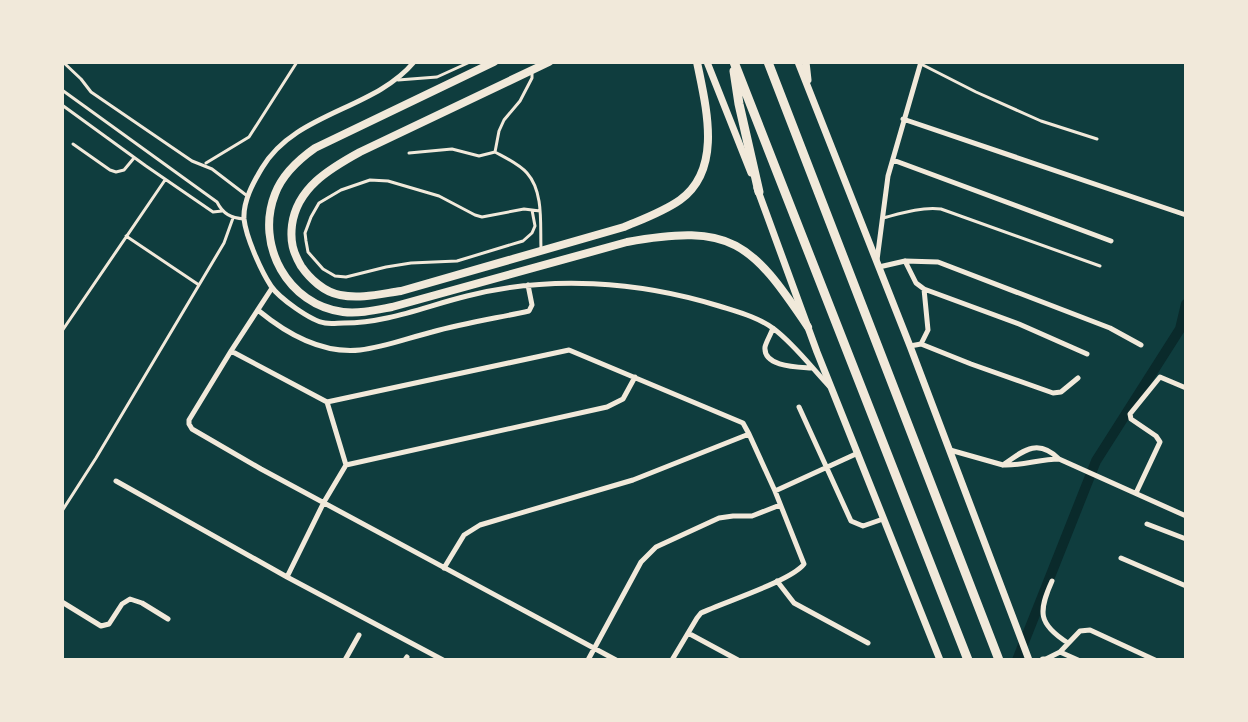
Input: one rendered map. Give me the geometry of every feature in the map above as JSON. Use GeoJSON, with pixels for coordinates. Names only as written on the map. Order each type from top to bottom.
{"type":"FeatureCollection","features":[{"type":"Feature","properties":{"kind":"highway"},"geometry":{"type":"LineString","coordinates":[[733,62],[759,192]]}},
{"type":"Feature","properties":{"kind":"highway"},"geometry":{"type":"LineString","coordinates":[[733,62],[968,660]]}},
{"type":"Feature","properties":{"kind":"highway"},"geometry":{"type":"LineString","coordinates":[[768,62],[999,660]]}},
{"type":"Feature","properties":{"kind":"main road"},"geometry":{"type":"LineString","coordinates":[[494,62],[315,148],[299,159],[280,184],[271,207],[270,244],[273,256],[287,280],[310,301],[341,312],[392,307],[627,242],[664,235],[692,234],[726,240],[751,255],[784,292],[808,327]]}},
{"type":"Feature","properties":{"kind":"main road"},"geometry":{"type":"LineString","coordinates":[[549,62],[360,152],[317,180],[297,206],[292,228],[292,250],[304,271],[323,288],[336,294],[357,296],[401,291],[624,227],[657,213],[680,200],[695,186],[705,168],[707,124],[697,62]]}},
{"type":"Feature","properties":{"kind":"main road"},"geometry":{"type":"LineString","coordinates":[[707,62],[832,390],[940,660]]}},
{"type":"Feature","properties":{"kind":"main road"},"geometry":{"type":"LineString","coordinates":[[798,62],[1029,660]]}},
{"type":"Feature","properties":{"kind":"main road"},"geometry":{"type":"LineString","coordinates":[[806,62],[811,96]]}},
{"type":"Feature","properties":{"kind":"street"},"geometry":{"type":"LineString","coordinates":[[414,62],[394,80],[370,95],[295,134],[263,166],[248,196],[244,219],[254,255],[272,288],[307,317],[325,323],[378,321],[470,295],[528,285],[579,283],[638,288],[740,312],[773,328],[832,390]]}},
{"type":"Feature","properties":{"kind":"street"},"geometry":{"type":"LineString","coordinates":[[920,63],[888,176],[878,265],[905,261],[938,262],[1110,328],[1141,345]]}},
{"type":"Feature","properties":{"kind":"street"},"geometry":{"type":"LineString","coordinates":[[903,119],[1186,215]]}},
{"type":"Feature","properties":{"kind":"street"},"geometry":{"type":"LineString","coordinates":[[893,160],[1111,241]]}},
{"type":"Feature","properties":{"kind":"street"},"geometry":{"type":"LineString","coordinates":[[905,261],[916,283],[924,289],[1019,324],[1087,354]]}},
{"type":"Feature","properties":{"kind":"street"},"geometry":{"type":"LineString","coordinates":[[259,311],[300,339],[325,347],[357,351],[529,311],[532,305],[528,285]]}},
{"type":"Feature","properties":{"kind":"street"},"geometry":{"type":"LineString","coordinates":[[272,288],[189,420],[190,427],[261,469],[616,660]]}},
{"type":"Feature","properties":{"kind":"street"},"geometry":{"type":"LineString","coordinates":[[921,344],[928,330],[924,289]]}},
{"type":"Feature","properties":{"kind":"street"},"geometry":{"type":"LineString","coordinates":[[773,328],[765,347],[771,360],[784,365],[812,368]]}},
{"type":"Feature","properties":{"kind":"street"},"geometry":{"type":"LineString","coordinates":[[910,346],[921,344],[1053,393],[1061,392],[1078,378]]}},
{"type":"Feature","properties":{"kind":"street"},"geometry":{"type":"LineString","coordinates":[[231,351],[327,402],[564,350],[576,352],[743,423],[804,564],[799,570],[777,581],[701,613],[672,660]]}},
{"type":"Feature","properties":{"kind":"street"},"geometry":{"type":"LineString","coordinates":[[287,577],[346,465],[607,407],[623,399],[635,377]]}},
{"type":"Feature","properties":{"kind":"street"},"geometry":{"type":"LineString","coordinates":[[1136,493],[1160,442],[1131,419],[1130,414],[1160,377],[1186,388]]}},
{"type":"Feature","properties":{"kind":"street"},"geometry":{"type":"LineString","coordinates":[[327,402],[346,465]]}},
{"type":"Feature","properties":{"kind":"street"},"geometry":{"type":"LineString","coordinates":[[799,407],[851,521],[863,526],[884,518]]}},
{"type":"Feature","properties":{"kind":"street"},"geometry":{"type":"LineString","coordinates":[[444,568],[464,535],[480,525],[633,480],[749,434]]}},
{"type":"Feature","properties":{"kind":"street"},"geometry":{"type":"LineString","coordinates":[[1003,465],[1034,447],[1047,449],[1059,459],[1186,516]]}},
{"type":"Feature","properties":{"kind":"street"},"geometry":{"type":"LineString","coordinates":[[949,449],[1003,465],[1059,459]]}},
{"type":"Feature","properties":{"kind":"street"},"geometry":{"type":"LineString","coordinates":[[775,491],[858,453]]}},
{"type":"Feature","properties":{"kind":"street"},"geometry":{"type":"LineString","coordinates":[[116,481],[443,660]]}},
{"type":"Feature","properties":{"kind":"street"},"geometry":{"type":"LineString","coordinates":[[588,660],[641,562],[656,547],[719,518],[752,516],[780,505]]}},
{"type":"Feature","properties":{"kind":"street"},"geometry":{"type":"LineString","coordinates":[[1147,524],[1186,539]]}},
{"type":"Feature","properties":{"kind":"street"},"geometry":{"type":"LineString","coordinates":[[1121,558],[1186,586]]}},
{"type":"Feature","properties":{"kind":"street"},"geometry":{"type":"LineString","coordinates":[[777,581],[794,603],[868,643]]}},
{"type":"Feature","properties":{"kind":"street"},"geometry":{"type":"LineString","coordinates":[[1052,581],[1042,614],[1056,635],[1068,643]]}},
{"type":"Feature","properties":{"kind":"street"},"geometry":{"type":"LineString","coordinates":[[62,602],[101,626],[109,624],[122,604],[130,599],[168,619]]}},
{"type":"Feature","properties":{"kind":"street"},"geometry":{"type":"LineString","coordinates":[[1044,660],[1060,652],[1080,631],[1090,630],[1155,660]]}},
{"type":"Feature","properties":{"kind":"street"},"geometry":{"type":"LineString","coordinates":[[688,633],[738,660]]}},
{"type":"Feature","properties":{"kind":"street"},"geometry":{"type":"LineString","coordinates":[[345,660],[359,635]]}},
{"type":"Feature","properties":{"kind":"street"},"geometry":{"type":"LineString","coordinates":[[1060,652],[1078,660]]}},
{"type":"Feature","properties":{"kind":"lane"},"geometry":{"type":"LineString","coordinates":[[63,62],[91,92],[248,196]]}},
{"type":"Feature","properties":{"kind":"lane"},"geometry":{"type":"LineString","coordinates":[[204,165],[249,137],[297,62]]}},
{"type":"Feature","properties":{"kind":"lane"},"geometry":{"type":"LineString","coordinates":[[394,80],[437,77],[470,62]]}},
{"type":"Feature","properties":{"kind":"lane"},"geometry":{"type":"LineString","coordinates":[[495,152],[504,120],[520,101],[532,78],[530,62]]}},
{"type":"Feature","properties":{"kind":"lane"},"geometry":{"type":"LineString","coordinates":[[920,63],[1041,121],[1097,139]]}},
{"type":"Feature","properties":{"kind":"lane"},"geometry":{"type":"LineString","coordinates":[[62,90],[217,202],[222,211],[233,218],[244,219]]}},
{"type":"Feature","properties":{"kind":"lane"},"geometry":{"type":"LineString","coordinates":[[62,105],[213,212],[222,211]]}},
{"type":"Feature","properties":{"kind":"lane"},"geometry":{"type":"LineString","coordinates":[[73,144],[116,172],[124,170],[134,158]]}},
{"type":"Feature","properties":{"kind":"lane"},"geometry":{"type":"LineString","coordinates":[[409,153],[452,149],[479,156],[495,152],[524,169],[535,187],[540,211],[541,249]]}},
{"type":"Feature","properties":{"kind":"lane"},"geometry":{"type":"LineString","coordinates":[[62,331],[165,180]]}},
{"type":"Feature","properties":{"kind":"lane"},"geometry":{"type":"LineString","coordinates":[[532,210],[535,226],[523,241],[457,261],[411,263],[346,277],[335,276],[316,262],[308,252],[305,233],[319,203],[341,190],[370,180],[388,181],[439,196],[482,217],[505,212],[532,210],[540,211]]}},
{"type":"Feature","properties":{"kind":"lane"},"geometry":{"type":"LineString","coordinates":[[881,219],[915,210],[941,209],[1100,266]]}},
{"type":"Feature","properties":{"kind":"lane"},"geometry":{"type":"LineString","coordinates":[[62,511],[224,243],[233,218]]}},
{"type":"Feature","properties":{"kind":"lane"},"geometry":{"type":"LineString","coordinates":[[126,236],[199,285]]}},
{"type":"Feature","properties":{"kind":"waterway"},"geometry":{"type":"LineString","coordinates":[[1017,660],[1096,461],[1180,329],[1186,304]]}}]}
